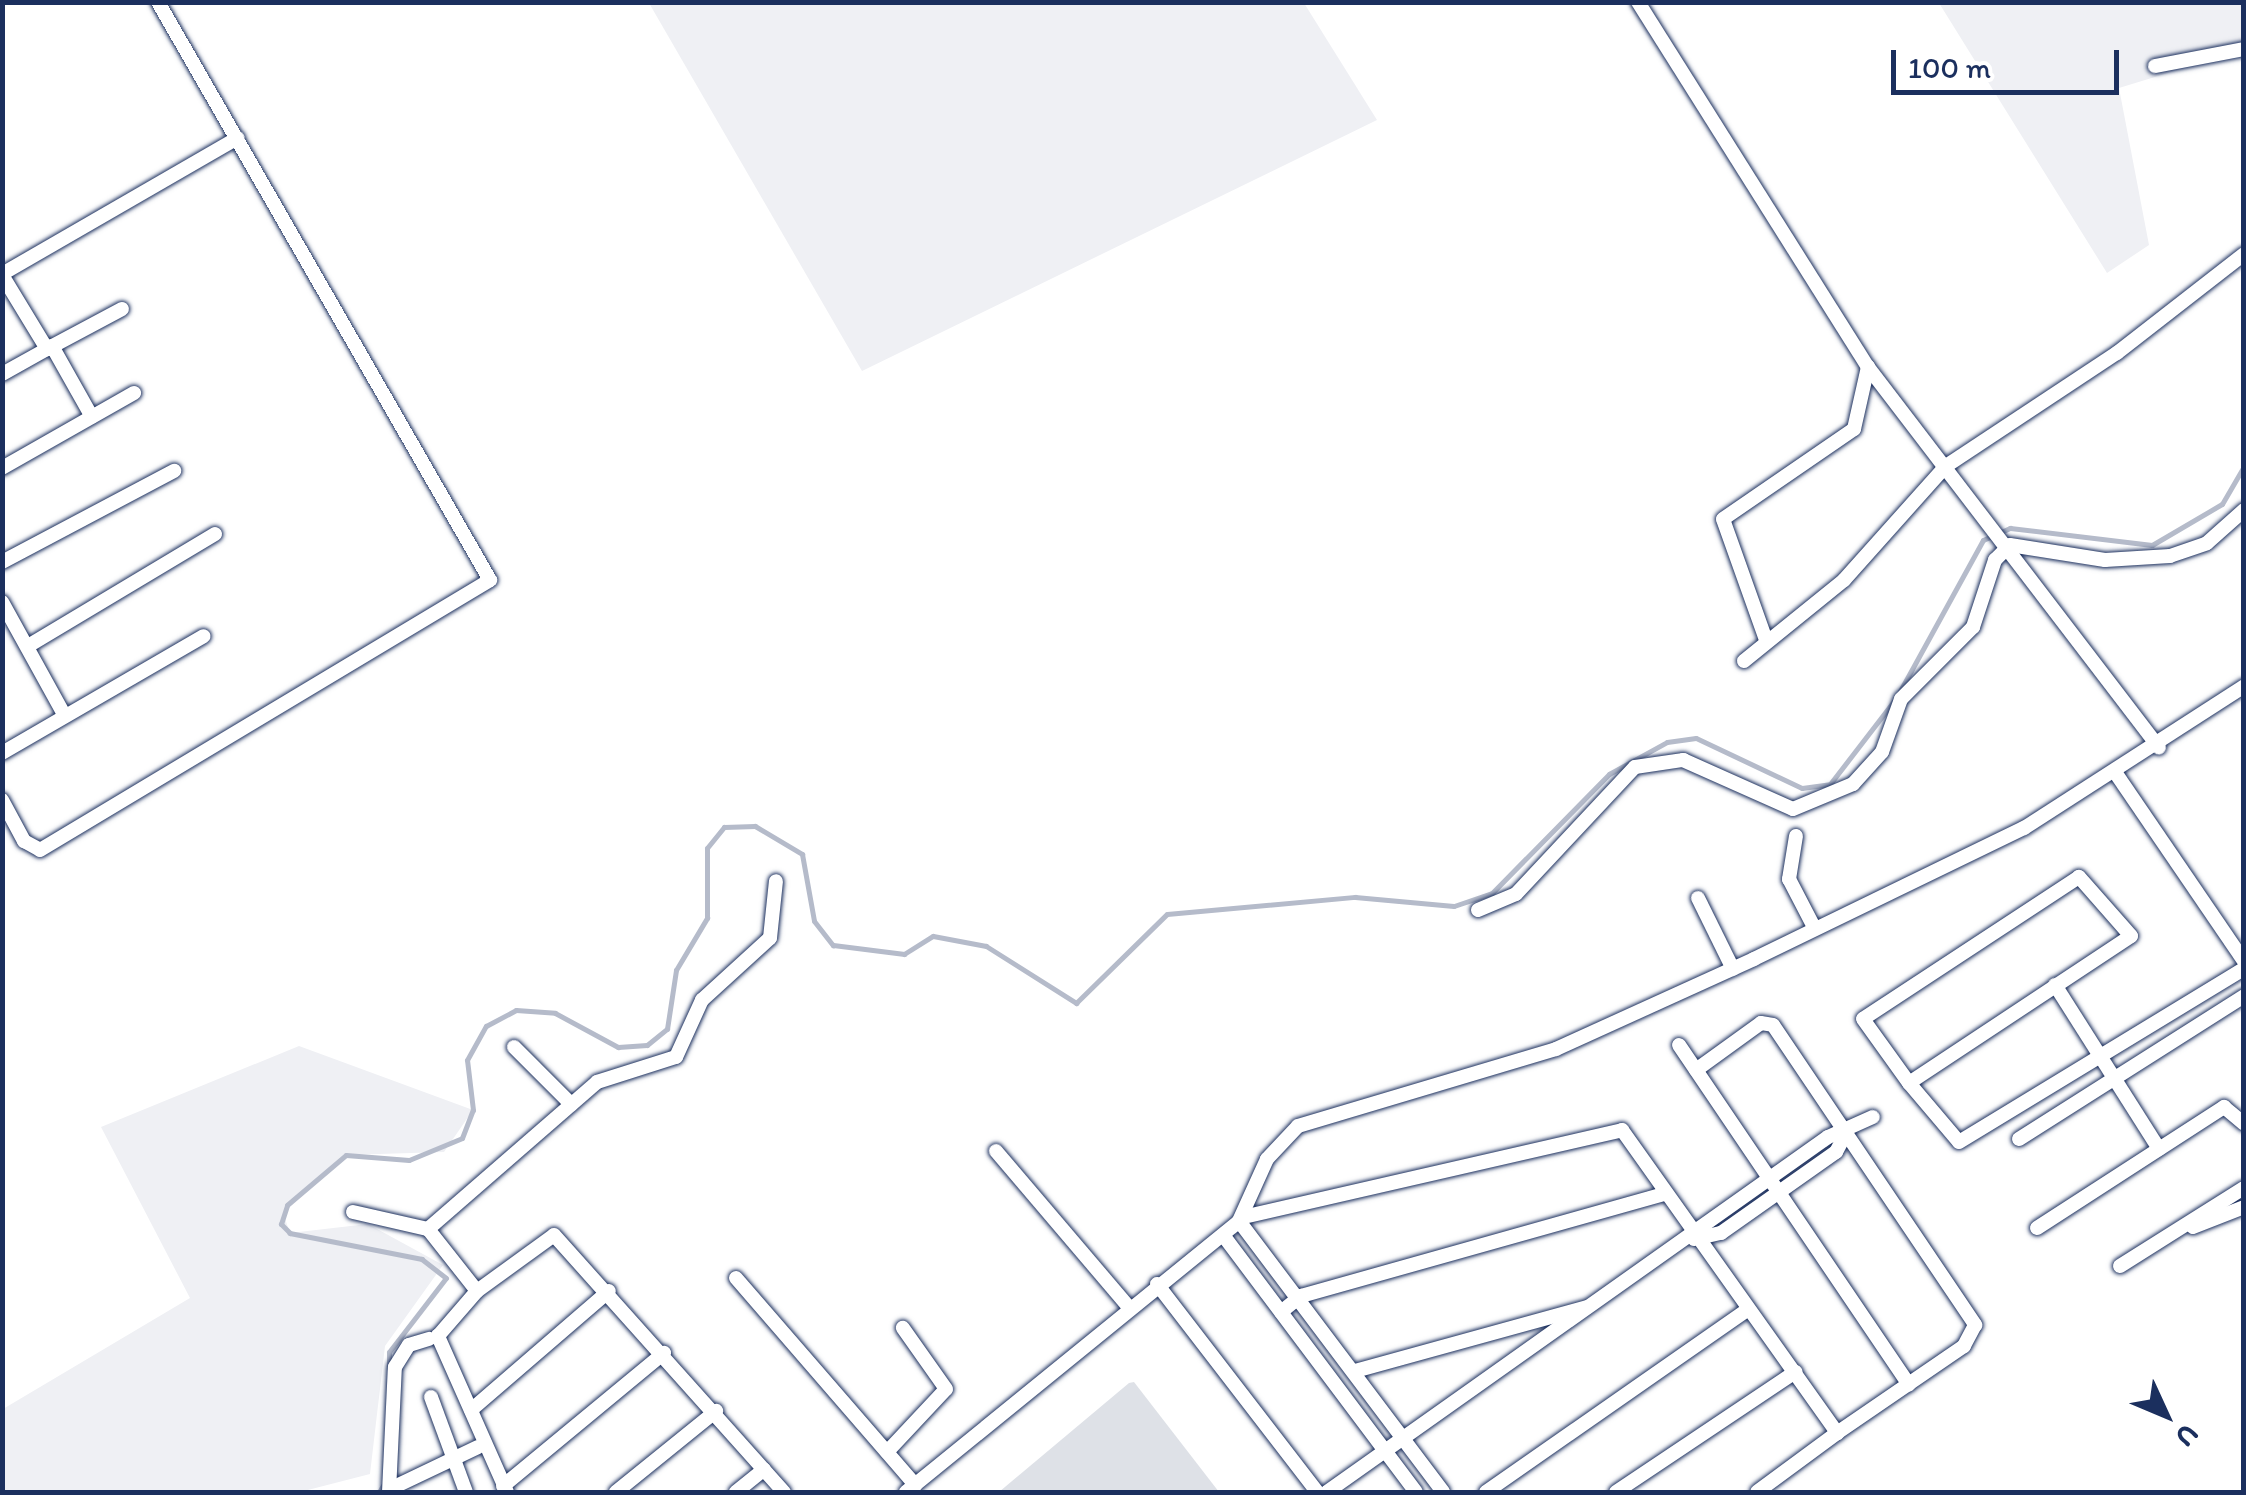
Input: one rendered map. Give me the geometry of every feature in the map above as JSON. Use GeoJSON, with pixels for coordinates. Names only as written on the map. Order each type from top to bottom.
{"type":"FeatureCollection","features":[{"type":"Feature","properties":{"kind":"street"},"geometry":{"type":"LineString","coordinates":[[2,800],[30,849],[40,850],[488,586],[158,2]]}},
{"type":"Feature","properties":{"kind":"street"},"geometry":{"type":"LineString","coordinates":[[1638,2],[1868,367],[2008,543],[2159,747]]}},
{"type":"Feature","properties":{"kind":"street"},"geometry":{"type":"LineString","coordinates":[[2155,66],[2244,49]]}},
{"type":"Feature","properties":{"kind":"street"},"geometry":{"type":"LineString","coordinates":[[92,417],[2,275],[238,138]]}},
{"type":"Feature","properties":{"kind":"street"},"geometry":{"type":"LineString","coordinates":[[1744,661],[1844,580],[1946,466],[2117,353],[2244,254]]}},
{"type":"Feature","properties":{"kind":"street"},"geometry":{"type":"LineString","coordinates":[[2,374],[122,309]]}},
{"type":"Feature","properties":{"kind":"street"},"geometry":{"type":"LineString","coordinates":[[1766,640],[1723,519],[1854,429],[1868,367]]}},
{"type":"Feature","properties":{"kind":"street"},"geometry":{"type":"LineString","coordinates":[[2,468],[134,392]]}},
{"type":"Feature","properties":{"kind":"street"},"geometry":{"type":"LineString","coordinates":[[2,562],[174,471]]}},
{"type":"Feature","properties":{"kind":"street"},"geometry":{"type":"LineString","coordinates":[[2008,543],[2105,560],[2170,556],[2206,543],[2244,510]]}},
{"type":"Feature","properties":{"kind":"street"},"geometry":{"type":"LineString","coordinates":[[28,646],[215,534]]}},
{"type":"Feature","properties":{"kind":"street"},"geometry":{"type":"LineString","coordinates":[[1478,910],[1516,894],[1635,767],[1683,760],[1793,809],[1853,784],[1875,764],[1901,699],[1973,627],[1995,560],[2008,543]]}},
{"type":"Feature","properties":{"kind":"street"},"geometry":{"type":"LineString","coordinates":[[2,602],[65,716]]}},
{"type":"Feature","properties":{"kind":"street"},"geometry":{"type":"LineString","coordinates":[[2,753],[204,636]]}},
{"type":"Feature","properties":{"kind":"street"},"geometry":{"type":"LineString","coordinates":[[736,1278],[887,1452],[911,1489],[1157,1284],[1223,1236],[1240,1219],[1267,1159],[1298,1126],[1556,1049],[1732,969],[2117,775],[2244,686]]}},
{"type":"Feature","properties":{"kind":"street"},"geometry":{"type":"LineString","coordinates":[[2117,775],[2244,960]]}},
{"type":"Feature","properties":{"kind":"street"},"geometry":{"type":"LineString","coordinates":[[1796,836],[1790,879],[1814,928]]}},
{"type":"Feature","properties":{"kind":"street"},"geometry":{"type":"LineString","coordinates":[[1909,1083],[2131,936],[2087,878],[1862,1019],[1909,1083],[1952,1135],[1970,1144],[2244,969]]}},
{"type":"Feature","properties":{"kind":"street"},"geometry":{"type":"LineString","coordinates":[[428,1229],[596,1082],[676,1057],[702,1000],[770,938],[776,881]]}},
{"type":"Feature","properties":{"kind":"street"},"geometry":{"type":"LineString","coordinates":[[1698,898],[1732,969]]}},
{"type":"Feature","properties":{"kind":"street"},"geometry":{"type":"LineString","coordinates":[[2056,985],[2159,1149]]}},
{"type":"Feature","properties":{"kind":"street"},"geometry":{"type":"LineString","coordinates":[[2019,1139],[2244,996]]}},
{"type":"Feature","properties":{"kind":"street"},"geometry":{"type":"LineString","coordinates":[[1696,1070],[1767,1022],[1975,1325],[1964,1346],[1757,1492]]}},
{"type":"Feature","properties":{"kind":"street"},"geometry":{"type":"LineString","coordinates":[[1679,1044],[1908,1385]]}},
{"type":"Feature","properties":{"kind":"street"},"geometry":{"type":"LineString","coordinates":[[514,1047],[570,1104]]}},
{"type":"Feature","properties":{"kind":"street"},"geometry":{"type":"LineString","coordinates":[[2036,1228],[2224,1108],[2244,1124]]}},
{"type":"Feature","properties":{"kind":"street"},"geometry":{"type":"LineString","coordinates":[[1694,1239],[1722,1232],[1779,1193],[1845,1135],[1874,1117]]}},
{"type":"Feature","properties":{"kind":"street"},"geometry":{"type":"LineString","coordinates":[[1240,1219],[1610,1128],[1625,1133],[1694,1239],[1837,1433]]}},
{"type":"Feature","properties":{"kind":"street"},"geometry":{"type":"LineString","coordinates":[[1326,1492],[1694,1239],[1828,1137],[1845,1135]]}},
{"type":"Feature","properties":{"kind":"street"},"geometry":{"type":"LineString","coordinates":[[996,1151],[1130,1307]]}},
{"type":"Feature","properties":{"kind":"street"},"geometry":{"type":"LineString","coordinates":[[2120,1266],[2244,1188]]}},
{"type":"Feature","properties":{"kind":"street"},"geometry":{"type":"LineString","coordinates":[[1281,1312],[1300,1296],[1665,1194]]}},
{"type":"Feature","properties":{"kind":"street"},"geometry":{"type":"LineString","coordinates":[[2158,1242],[2244,1207]]}},
{"type":"Feature","properties":{"kind":"street"},"geometry":{"type":"LineString","coordinates":[[353,1212],[428,1229],[477,1291]]}},
{"type":"Feature","properties":{"kind":"street"},"geometry":{"type":"LineString","coordinates":[[1240,1219],[1443,1492]]}},
{"type":"Feature","properties":{"kind":"street"},"geometry":{"type":"LineString","coordinates":[[664,1354],[505,1489],[438,1336],[477,1291],[554,1235],[609,1290],[784,1492]]}},
{"type":"Feature","properties":{"kind":"street"},"geometry":{"type":"LineString","coordinates":[[1223,1236],[1416,1492]]}},
{"type":"Feature","properties":{"kind":"street"},"geometry":{"type":"LineString","coordinates":[[1157,1284],[1317,1492]]}},
{"type":"Feature","properties":{"kind":"street"},"geometry":{"type":"LineString","coordinates":[[471,1410],[609,1290]]}},
{"type":"Feature","properties":{"kind":"street"},"geometry":{"type":"LineString","coordinates":[[1355,1370],[1598,1304]]}},
{"type":"Feature","properties":{"kind":"street"},"geometry":{"type":"LineString","coordinates":[[1486,1492],[1748,1309]]}},
{"type":"Feature","properties":{"kind":"street"},"geometry":{"type":"LineString","coordinates":[[887,1452],[946,1389],[902,1328]]}},
{"type":"Feature","properties":{"kind":"street"},"geometry":{"type":"LineString","coordinates":[[429,1339],[409,1345],[395,1367],[390,1490],[478,1447]]}},
{"type":"Feature","properties":{"kind":"street"},"geometry":{"type":"LineString","coordinates":[[1616,1492],[1795,1372]]}},
{"type":"Feature","properties":{"kind":"street"},"geometry":{"type":"LineString","coordinates":[[431,1398],[466,1492]]}},
{"type":"Feature","properties":{"kind":"street"},"geometry":{"type":"LineString","coordinates":[[616,1492],[716,1411]]}},
{"type":"Feature","properties":{"kind":"street"},"geometry":{"type":"LineString","coordinates":[[736,1492],[764,1470]]}},
{"type":"Feature","properties":{"kind":"shaded area"},"geometry":{"type":"Polygon","coordinates":[[[649,3],[1304,3],[1377,120],[862,371],[649,3]]]}},
{"type":"Feature","properties":{"kind":"shaded area"},"geometry":{"type":"Polygon","coordinates":[[[1939,3],[2243,3],[2243,50],[2119,88],[2149,245],[2107,273],[1939,3]]]}},
{"type":"Feature","properties":{"kind":"shaded area"},"geometry":{"type":"Polygon","coordinates":[[[299,1046],[473,1110],[444,1152],[346,1155],[283,1213],[290,1233],[368,1224],[443,1265],[385,1346],[370,1474],[300,1492],[3,1492],[3,1409],[190,1298],[101,1127],[299,1046]]]}},
{"type":"Feature","properties":{"kind":"shaded area"},"geometry":{"type":"Polygon","coordinates":[[[1134,1382],[1219,1492],[999,1492],[1129,1383],[1134,1382]]]}},
{"type":"Feature","properties":{"kind":"waterway"},"geometry":{"type":"LineString","coordinates":[[1900,691],[1983,540],[2010,528],[2152,545],[2222,504],[2244,466]]}},
{"type":"Feature","properties":{"kind":"waterway"},"geometry":{"type":"LineString","coordinates":[[389,1368],[389,1352],[446,1278],[422,1259],[290,1233],[281,1224],[287,1205],[346,1155],[409,1160],[462,1138],[473,1110],[467,1060],[486,1026],[516,1010],[555,1013],[618,1047],[647,1045],[667,1029],[676,970],[707,918],[707,848],[724,827],[755,826],[802,854],[814,921],[833,945],[904,954],[933,936],[986,946],[1076,1003],[1167,914],[1355,897],[1454,906],[1492,893],[1609,774],[1667,742],[1696,738],[1802,788],[1830,784],[1894,701]]}},
{"type":"Feature","properties":{"kind":"waterway"},"geometry":{"type":"LineString","coordinates":[[379,1492],[385,1482]]}}]}
